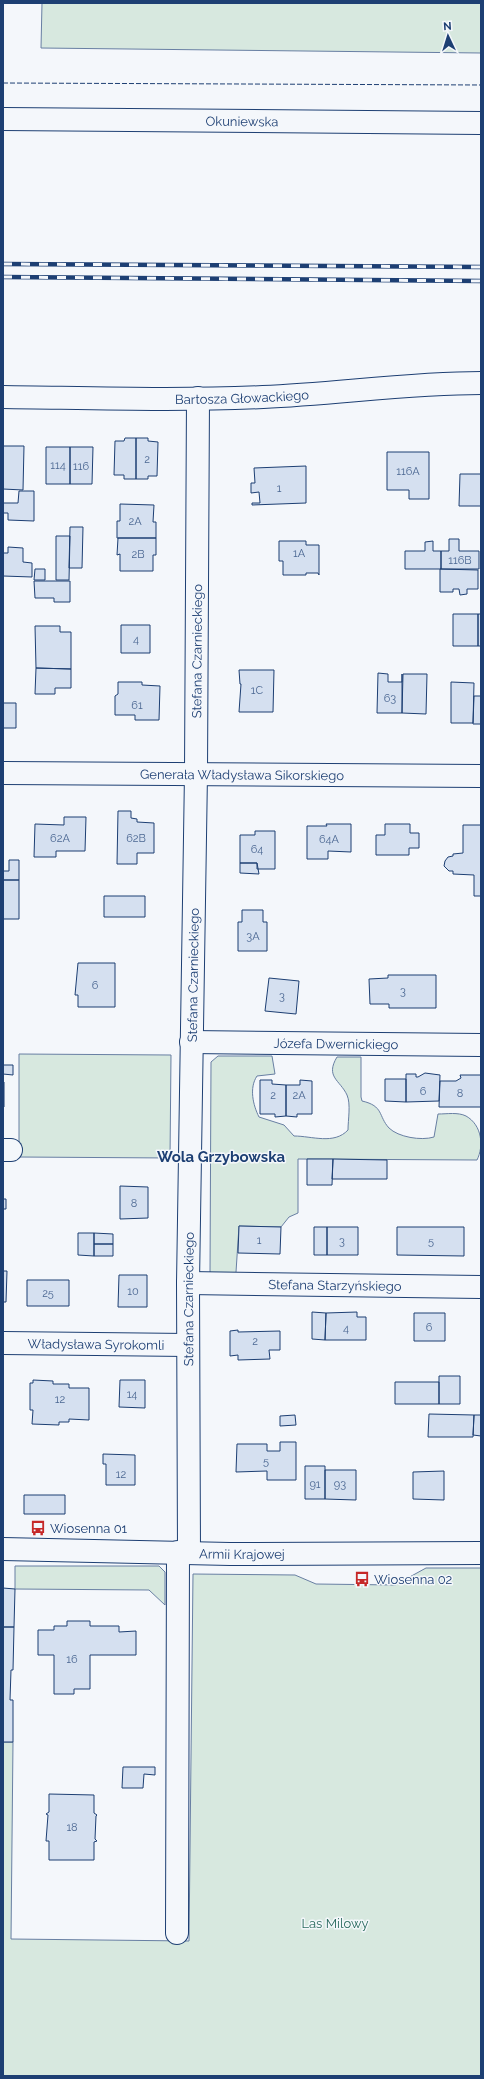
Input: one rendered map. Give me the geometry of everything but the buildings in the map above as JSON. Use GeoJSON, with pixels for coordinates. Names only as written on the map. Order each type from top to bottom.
{"type":"FeatureCollection","features":[{"type":"Feature","properties":{"kind":"street","name":"Okuniewska"},"geometry":{"type":"LineString","coordinates":[[3,119],[481,123]]}},
{"type":"Feature","properties":{"kind":"street","name":"Bartosza Głowackiego"},"geometry":{"type":"LineString","coordinates":[[3,398],[262,397],[350,392],[393,386],[481,383]]}},
{"type":"Feature","properties":{"kind":"street","name":"Stefana Czarnieckiego"},"geometry":{"type":"LineString","coordinates":[[177,1933],[188,1345],[191,1042],[196,773],[198,398]]}},
{"type":"Feature","properties":{"kind":"street","name":"Generała Władysława Sikorskiego"},"geometry":{"type":"LineString","coordinates":[[3,773],[196,773],[481,776]]}},
{"type":"Feature","properties":{"kind":"street","name":"Józefa Dwernickiego"},"geometry":{"type":"LineString","coordinates":[[191,1042],[481,1045]]}},
{"type":"Feature","properties":{"kind":"street","name":"Stefana Starzyńskiego"},"geometry":{"type":"LineString","coordinates":[[188,1283],[481,1287]]}},
{"type":"Feature","properties":{"kind":"street","name":"Władysława Syrokomli"},"geometry":{"type":"LineString","coordinates":[[3,1343],[188,1345]]}},
{"type":"Feature","properties":{"kind":"street","name":"Armii Krajowej"},"geometry":{"type":"LineString","coordinates":[[3,1549],[230,1554],[481,1553]]}},
{"type":"Feature","properties":{"kind":"green space"},"geometry":{"type":"Polygon","coordinates":[[[42,3],[481,3],[481,53],[41,48],[42,3]]]}},
{"type":"Feature","properties":{"kind":"green space"},"geometry":{"type":"Polygon","coordinates":[[[19,1054],[171,1055],[170,1158],[19,1157],[19,1054]]]}},
{"type":"Feature","properties":{"kind":"green space"},"geometry":{"type":"Polygon","coordinates":[[[218,1056],[272,1056],[275,1074],[257,1076],[253,1086],[254,1102],[259,1117],[284,1125],[294,1136],[322,1139],[342,1135],[348,1130],[349,1107],[347,1095],[333,1074],[334,1064],[337,1057],[361,1057],[362,1101],[374,1106],[380,1112],[389,1128],[404,1136],[423,1139],[434,1137],[438,1114],[456,1114],[466,1116],[475,1125],[480,1136],[481,1142],[477,1160],[298,1159],[298,1213],[289,1217],[281,1227],[239,1226],[236,1272],[233,1276],[210,1276],[211,1062],[218,1056]]]}},
{"type":"Feature","properties":{"kind":"green space"},"geometry":{"type":"Polygon","coordinates":[[[15,1566],[159,1566],[165,1572],[165,1605],[149,1590],[15,1589],[15,1566]]]}},
{"type":"Feature","properties":{"kind":"green space","name":"Las Milowy"},"geometry":{"type":"Polygon","coordinates":[[[426,1568],[481,1568],[481,2076],[3,2076],[3,1742],[13,1742],[11,1939],[189,1941],[193,1574],[295,1575],[316,1584],[395,1585],[426,1568]]]}},
{"type":"Feature","properties":{"kind":"railway"},"geometry":{"type":"LineString","coordinates":[[3,264],[481,267]]}},
{"type":"Feature","properties":{"kind":"railway"},"geometry":{"type":"LineString","coordinates":[[3,277],[481,281]]}},
{"type":"Feature","properties":{"kind":"fence"},"geometry":{"type":"LineString","coordinates":[[3,83],[481,85]]}},
{"type":"Feature","properties":{"kind":"place","name":"Wiosenna 01"},"geometry":{"type":"Point","coordinates":[38,1528]}},
{"type":"Feature","properties":{"kind":"place","name":"Wiosenna 02"},"geometry":{"type":"Point","coordinates":[362,1579]}},
{"type":"Feature","properties":{"kind":"district","name":"Wola Grzybowska"},"geometry":{"type":"Point","coordinates":[221,1157]}}]}
